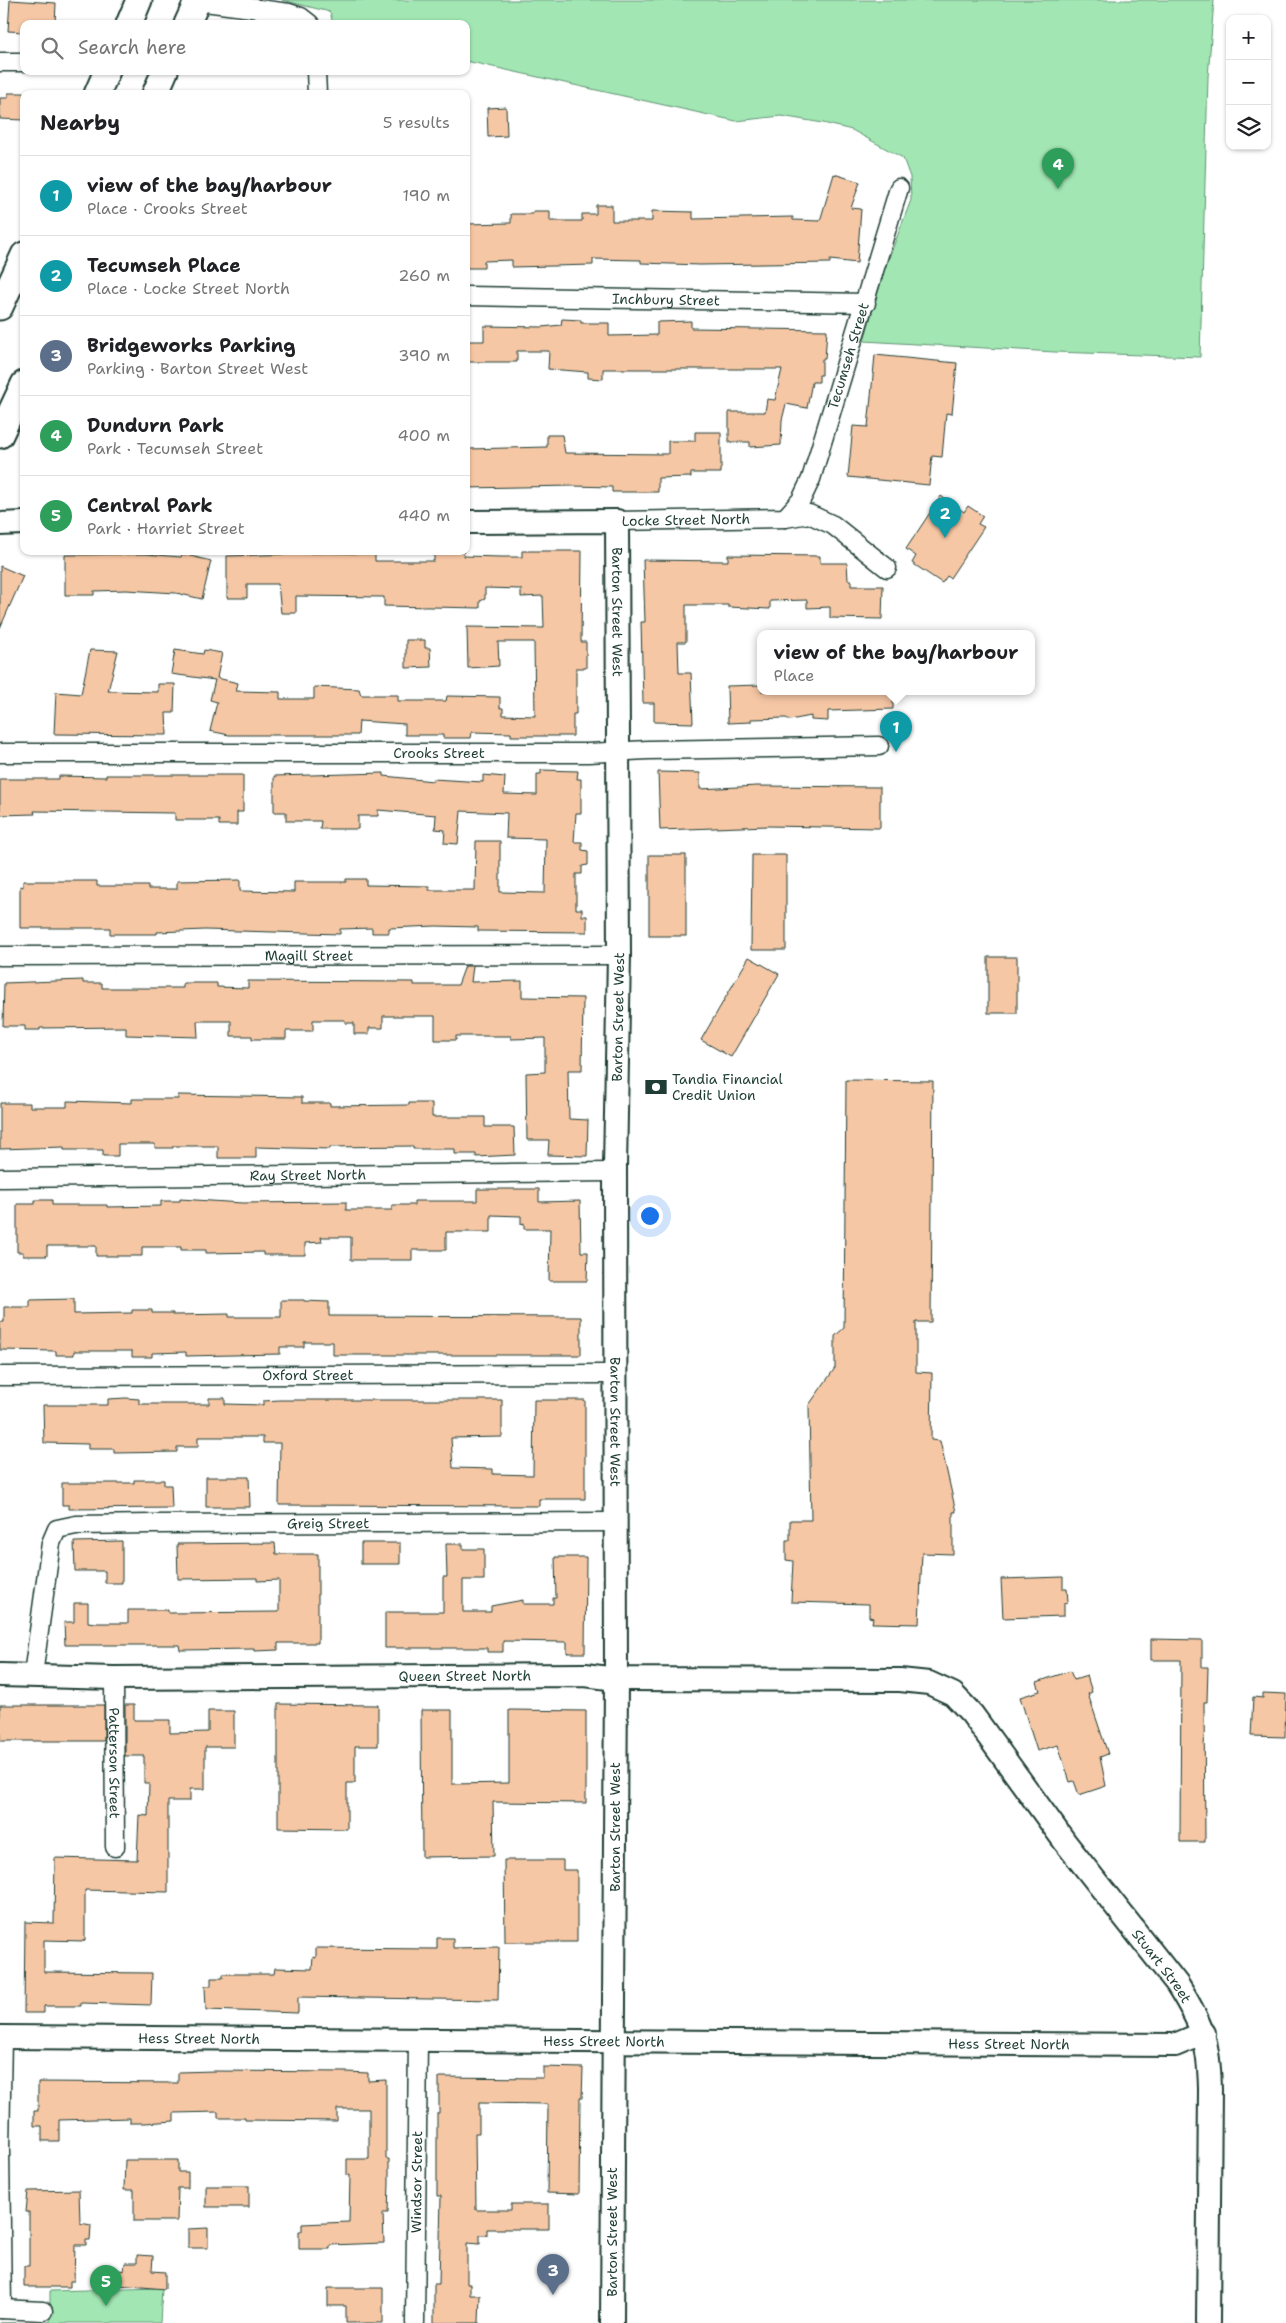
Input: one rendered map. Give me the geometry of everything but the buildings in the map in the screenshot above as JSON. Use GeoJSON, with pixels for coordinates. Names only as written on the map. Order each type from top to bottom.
{"type":"FeatureCollection","features":[{"type":"Feature","properties":{"kind":"main road"},"geometry":{"type":"LineString","coordinates":[[131,20],[139,0]]}},
{"type":"Feature","properties":{"kind":"main road"},"geometry":{"type":"LineString","coordinates":[[189,20],[197,0]]}},
{"type":"Feature","properties":{"kind":"main road"},"geometry":{"type":"LineString","coordinates":[[99,90],[105,75]]}},
{"type":"Feature","properties":{"kind":"main road"},"geometry":{"type":"LineString","coordinates":[[157,90],[163,75]]}},
{"type":"Feature","properties":{"kind":"main road"},"geometry":{"type":"LineString","coordinates":[[0,305],[20,263]]}},
{"type":"Feature","properties":{"kind":"main road"},"geometry":{"type":"LineString","coordinates":[[0,435],[20,392]]}},
{"type":"Feature","properties":{"kind":"street"},"geometry":{"type":"LineString","coordinates":[[197,0],[289,13],[305,20]]}},
{"type":"Feature","properties":{"kind":"street"},"geometry":{"type":"LineString","coordinates":[[0,62],[20,62]]}},
{"type":"Feature","properties":{"kind":"street"},"geometry":{"type":"LineString","coordinates":[[316,75],[317,90]]}},
{"type":"Feature","properties":{"kind":"street","name":"Tecumseh Street"},"geometry":{"type":"LineString","coordinates":[[785,518],[801,500],[811,479],[899,188]]}},
{"type":"Feature","properties":{"kind":"street","name":"Inchbury Street"},"geometry":{"type":"LineString","coordinates":[[470,296],[866,302]]}},
{"type":"Feature","properties":{"kind":"street","name":"Locke Street North"},"geometry":{"type":"LineString","coordinates":[[470,522],[785,518],[809,514],[833,525],[887,568]]}},
{"type":"Feature","properties":{"kind":"street","name":"Barton Street West"},"geometry":{"type":"LineString","coordinates":[[612,2323],[616,1679],[617,521]]}},
{"type":"Feature","properties":{"kind":"street"},"geometry":{"type":"LineString","coordinates":[[0,524],[20,524]]}},
{"type":"Feature","properties":{"kind":"street","name":"Crooks Street"},"geometry":{"type":"LineString","coordinates":[[0,754],[618,752],[878,746]]}},
{"type":"Feature","properties":{"kind":"street","name":"Magill Street"},"geometry":{"type":"LineString","coordinates":[[0,956],[618,955]]}},
{"type":"Feature","properties":{"kind":"street","name":"Ray Street North"},"geometry":{"type":"LineString","coordinates":[[0,1178],[616,1172]]}},
{"type":"Feature","properties":{"kind":"street","name":"Oxford Street"},"geometry":{"type":"LineString","coordinates":[[0,1376],[615,1374]]}},
{"type":"Feature","properties":{"kind":"street","name":"Greig Street"},"geometry":{"type":"LineString","coordinates":[[33,1675],[51,1543],[57,1529],[76,1525],[615,1522]]}},
{"type":"Feature","properties":{"kind":"street","name":"Queen Street North"},"geometry":{"type":"LineString","coordinates":[[0,1675],[114,1678],[586,1675],[616,1679],[900,1680],[929,1683]]}},
{"type":"Feature","properties":{"kind":"street","name":"Patterson Street"},"geometry":{"type":"LineString","coordinates":[[114,1678],[113,1778],[115,1847]]}},
{"type":"Feature","properties":{"kind":"street","name":"Stuart Street"},"geometry":{"type":"LineString","coordinates":[[929,1683],[953,1694],[972,1714],[1065,1842],[1177,1984],[1192,2008],[1204,2033],[1210,2065],[1208,2323]]}},
{"type":"Feature","properties":{"kind":"street","name":"Hess Street North"},"geometry":{"type":"LineString","coordinates":[[1,2037],[1175,2044],[1204,2033]]}},
{"type":"Feature","properties":{"kind":"street"},"geometry":{"type":"LineString","coordinates":[[1,2037],[1,2309],[43,2311]]}},
{"type":"Feature","properties":{"kind":"street","name":"Windsor Street"},"geometry":{"type":"LineString","coordinates":[[415,2323],[418,2040]]}},
{"type":"Feature","properties":{"kind":"green space"},"geometry":{"type":"Polygon","coordinates":[[[282,0],[1214,0],[1208,77],[1200,357],[1055,352],[864,341],[884,271],[911,200],[910,177],[903,158],[852,130],[823,123],[781,116],[736,121],[470,62],[470,20],[332,20],[330,12],[282,0]]]}},
{"type":"Feature","properties":{"kind":"green space"},"geometry":{"type":"Polygon","coordinates":[[[162,2288],[160,2323],[0,2323],[50,2322],[50,2291],[162,2288]]]}},
{"type":"Feature","properties":{"kind":"place","name":"Dundurn Park"},"geometry":{"type":"Point","coordinates":[1058,189]}},
{"type":"Feature","properties":{"kind":"place","name":"Tecumseh Place"},"geometry":{"type":"Point","coordinates":[945,538]}},
{"type":"Feature","properties":{"kind":"place","name":"view of the bay/harbour"},"geometry":{"type":"Point","coordinates":[896,752]}},
{"type":"Feature","properties":{"kind":"place","name":"Tandia Financial Credit Union"},"geometry":{"type":"Point","coordinates":[656,1087]}},
{"type":"Feature","properties":{"kind":"place","name":"Bridgeworks Parking"},"geometry":{"type":"Point","coordinates":[553,2295]}},
{"type":"Feature","properties":{"kind":"place","name":"Central Park"},"geometry":{"type":"Point","coordinates":[106,2306]}}]}
